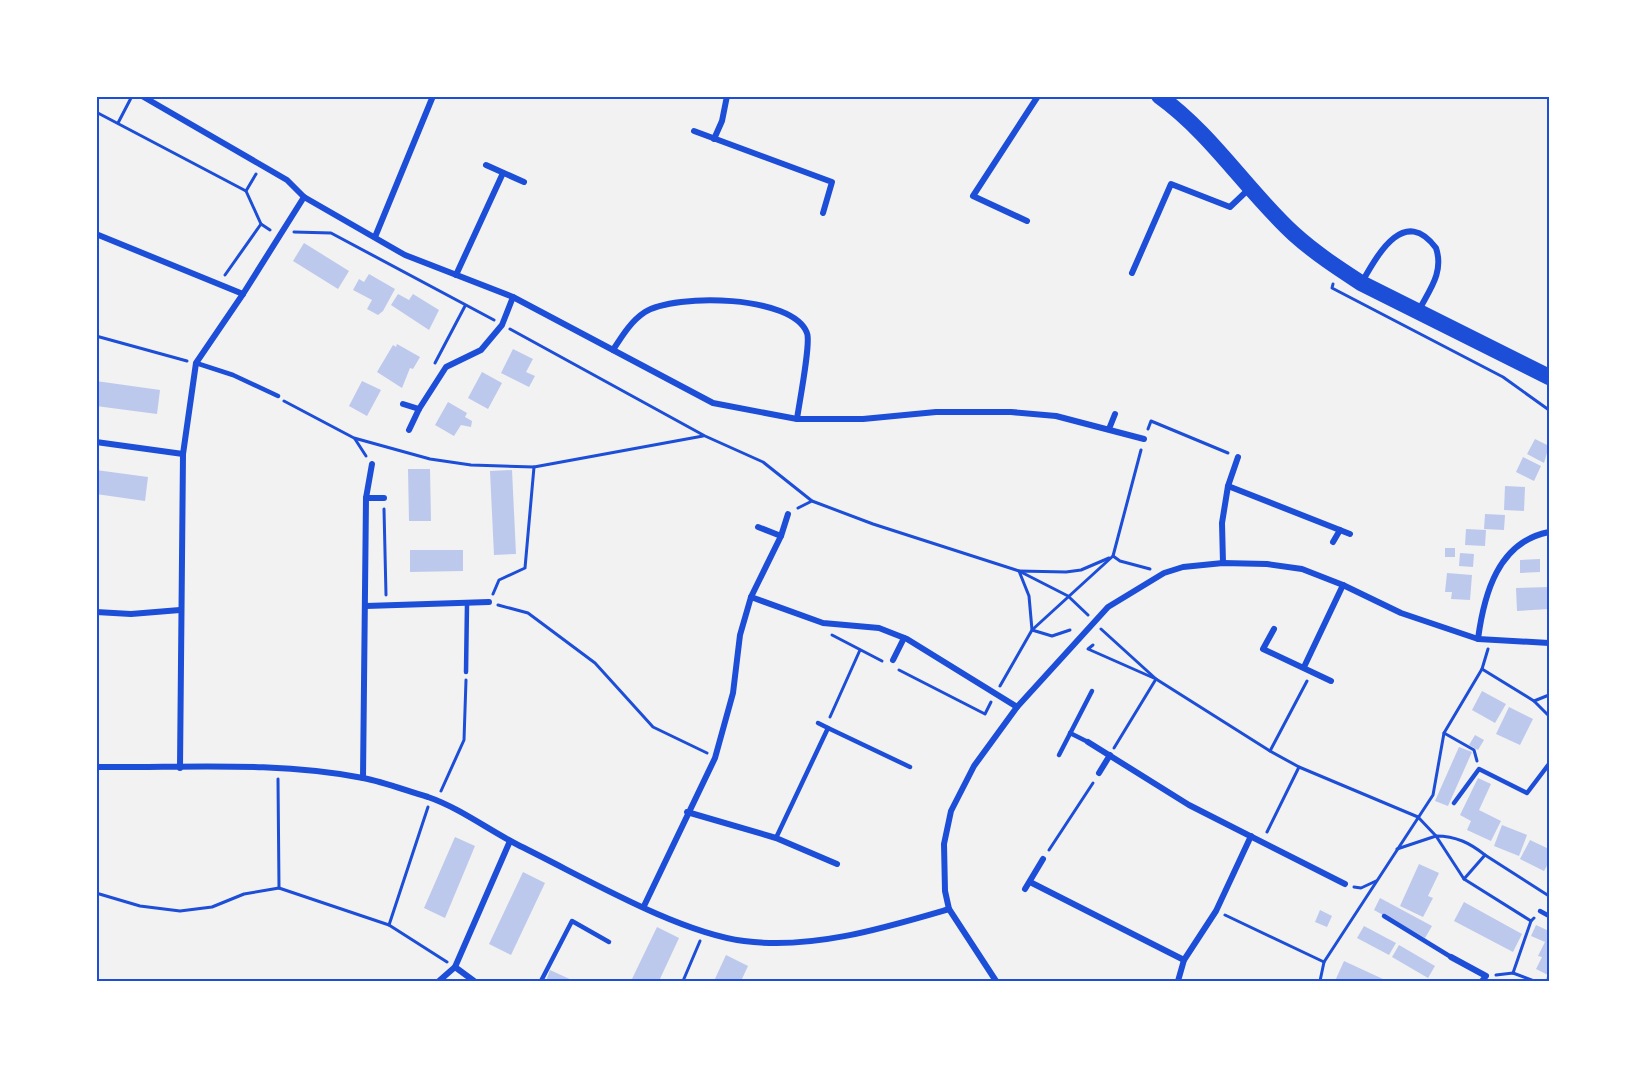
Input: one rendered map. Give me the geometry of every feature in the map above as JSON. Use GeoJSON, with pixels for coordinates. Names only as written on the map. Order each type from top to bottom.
{"type":"FeatureCollection","features":[{"type":"Feature","properties":{"kind":"highway"},"geometry":{"type":"LineString","coordinates":[[1164,97],[1294,234],[1334,265],[1361,283],[1549,377]]}},
{"type":"Feature","properties":{"kind":"street"},"geometry":{"type":"LineString","coordinates":[[142,96],[287,180],[304,197],[405,255],[513,297],[713,403],[797,419],[863,419],[936,412],[1011,412],[1056,416],[1144,439]]}},
{"type":"Feature","properties":{"kind":"street"},"geometry":{"type":"LineString","coordinates":[[375,237],[434,96]]}},
{"type":"Feature","properties":{"kind":"street"},"geometry":{"type":"LineString","coordinates":[[714,139],[727,96]]}},
{"type":"Feature","properties":{"kind":"street"},"geometry":{"type":"LineString","coordinates":[[1027,221],[973,196],[1038,96]]}},
{"type":"Feature","properties":{"kind":"street"},"geometry":{"type":"LineString","coordinates":[[694,131],[832,182],[823,213]]}},
{"type":"Feature","properties":{"kind":"street"},"geometry":{"type":"LineString","coordinates":[[486,165],[524,182]]}},
{"type":"Feature","properties":{"kind":"street"},"geometry":{"type":"LineString","coordinates":[[456,275],[503,173]]}},
{"type":"Feature","properties":{"kind":"street"},"geometry":{"type":"LineString","coordinates":[[1132,273],[1171,184],[1230,207],[1250,188]]}},
{"type":"Feature","properties":{"kind":"street"},"geometry":{"type":"LineString","coordinates":[[180,768],[183,454],[196,363],[304,197]]}},
{"type":"Feature","properties":{"kind":"street"},"geometry":{"type":"LineString","coordinates":[[1361,283],[1386,244],[1395,236],[1408,231],[1417,232],[1436,248],[1439,265],[1438,274],[1419,310]]}},
{"type":"Feature","properties":{"kind":"street"},"geometry":{"type":"LineString","coordinates":[[96,234],[243,294]]}},
{"type":"Feature","properties":{"kind":"street"},"geometry":{"type":"LineString","coordinates":[[409,430],[419,409],[446,367],[481,350],[502,325],[513,297]]}},
{"type":"Feature","properties":{"kind":"street"},"geometry":{"type":"LineString","coordinates":[[613,350],[630,325],[646,311],[669,303],[691,300],[773,307],[800,321],[808,334],[797,419]]}},
{"type":"Feature","properties":{"kind":"street"},"geometry":{"type":"LineString","coordinates":[[403,404],[419,409]]}},
{"type":"Feature","properties":{"kind":"street"},"geometry":{"type":"LineString","coordinates":[[1109,429],[1115,414]]}},
{"type":"Feature","properties":{"kind":"street"},"geometry":{"type":"LineString","coordinates":[[96,442],[183,454]]}},
{"type":"Feature","properties":{"kind":"street"},"geometry":{"type":"LineString","coordinates":[[1223,563],[1222,523],[1228,486],[1238,457]]}},
{"type":"Feature","properties":{"kind":"street"},"geometry":{"type":"LineString","coordinates":[[363,778],[366,498],[372,464]]}},
{"type":"Feature","properties":{"kind":"street"},"geometry":{"type":"LineString","coordinates":[[1228,486],[1350,534]]}},
{"type":"Feature","properties":{"kind":"street"},"geometry":{"type":"LineString","coordinates":[[366,498],[384,498]]}},
{"type":"Feature","properties":{"kind":"street"},"geometry":{"type":"LineString","coordinates":[[644,906],[687,812],[715,758],[733,693],[740,635],[751,597],[781,536],[788,514]]}},
{"type":"Feature","properties":{"kind":"street"},"geometry":{"type":"LineString","coordinates":[[758,527],[781,536]]}},
{"type":"Feature","properties":{"kind":"street"},"geometry":{"type":"LineString","coordinates":[[1333,542],[1340,530]]}},
{"type":"Feature","properties":{"kind":"street"},"geometry":{"type":"LineString","coordinates":[[1478,639],[1489,587],[1502,562],[1518,545],[1537,534],[1549,532]]}},
{"type":"Feature","properties":{"kind":"street"},"geometry":{"type":"LineString","coordinates":[[996,981],[949,909],[945,891],[944,844],[951,811],[974,766],[1017,707],[1108,607],[1164,573],[1223,563],[1267,564],[1302,570],[1343,585],[1401,613],[1478,639],[1491,642],[1549,643]]}},
{"type":"Feature","properties":{"kind":"street"},"geometry":{"type":"LineString","coordinates":[[1304,667],[1343,585]]}},
{"type":"Feature","properties":{"kind":"street"},"geometry":{"type":"LineString","coordinates":[[751,597],[824,623],[879,628],[904,638],[1017,707]]}},
{"type":"Feature","properties":{"kind":"street"},"geometry":{"type":"LineString","coordinates":[[366,606],[489,603]]}},
{"type":"Feature","properties":{"kind":"street"},"geometry":{"type":"LineString","coordinates":[[96,612],[131,614],[180,610]]}},
{"type":"Feature","properties":{"kind":"street"},"geometry":{"type":"LineString","coordinates":[[1274,629],[1263,649],[1331,681]]}},
{"type":"Feature","properties":{"kind":"street"},"geometry":{"type":"LineString","coordinates":[[893,660],[904,638]]}},
{"type":"Feature","properties":{"kind":"street"},"geometry":{"type":"LineString","coordinates":[[1088,742],[1189,805],[1345,884]]}},
{"type":"Feature","properties":{"kind":"street"},"geometry":{"type":"LineString","coordinates":[[1099,773],[1110,754]]}},
{"type":"Feature","properties":{"kind":"street"},"geometry":{"type":"LineString","coordinates":[[96,767],[278,769],[363,778],[434,800],[510,841],[644,906],[704,931],[745,941],[785,943],[830,939],[949,909]]}},
{"type":"Feature","properties":{"kind":"street"},"geometry":{"type":"LineString","coordinates":[[687,812],[776,838],[837,864]]}},
{"type":"Feature","properties":{"kind":"street"},"geometry":{"type":"LineString","coordinates":[[1178,981],[1184,960],[1216,911],[1251,836]]}},
{"type":"Feature","properties":{"kind":"street"},"geometry":{"type":"LineString","coordinates":[[439,981],[455,967],[510,841]]}},
{"type":"Feature","properties":{"kind":"street"},"geometry":{"type":"LineString","coordinates":[[1025,890],[1043,859]]}},
{"type":"Feature","properties":{"kind":"street"},"geometry":{"type":"LineString","coordinates":[[1030,882],[1184,960]]}},
{"type":"Feature","properties":{"kind":"street"},"geometry":{"type":"LineString","coordinates":[[1451,957],[1484,979]]}},
{"type":"Feature","properties":{"kind":"street"},"geometry":{"type":"LineString","coordinates":[[455,967],[474,981]]}},
{"type":"Feature","properties":{"kind":"lane"},"geometry":{"type":"LineString","coordinates":[[196,363],[233,375],[278,396]]}},
{"type":"Feature","properties":{"kind":"lane"},"geometry":{"type":"LineString","coordinates":[[466,604],[466,672]]}},
{"type":"Feature","properties":{"kind":"lane"},"geometry":{"type":"LineString","coordinates":[[1059,755],[1092,691]]}},
{"type":"Feature","properties":{"kind":"lane"},"geometry":{"type":"LineString","coordinates":[[818,723],[910,767]]}},
{"type":"Feature","properties":{"kind":"lane"},"geometry":{"type":"LineString","coordinates":[[776,838],[826,728]]}},
{"type":"Feature","properties":{"kind":"lane"},"geometry":{"type":"LineString","coordinates":[[1070,733],[1088,742]]}},
{"type":"Feature","properties":{"kind":"lane"},"geometry":{"type":"LineString","coordinates":[[1454,803],[1479,769],[1527,793],[1549,764]]}},
{"type":"Feature","properties":{"kind":"lane"},"geometry":{"type":"LineString","coordinates":[[1540,911],[1549,916]]}},
{"type":"Feature","properties":{"kind":"lane"},"geometry":{"type":"LineString","coordinates":[[1384,916],[1451,957]]}},
{"type":"Feature","properties":{"kind":"lane"},"geometry":{"type":"LineString","coordinates":[[541,981],[572,921],[609,942]]}},
{"type":"Feature","properties":{"kind":"path"},"geometry":{"type":"LineString","coordinates":[[118,123],[132,96]]}},
{"type":"Feature","properties":{"kind":"path"},"geometry":{"type":"LineString","coordinates":[[96,112],[246,191],[261,224],[281,234],[331,233],[705,436],[763,462],[812,501],[873,524],[1019,571],[1068,596],[1078,604]]}},
{"type":"Feature","properties":{"kind":"path"},"geometry":{"type":"LineString","coordinates":[[246,191],[261,165]]}},
{"type":"Feature","properties":{"kind":"path"},"geometry":{"type":"LineString","coordinates":[[219,284],[261,224]]}},
{"type":"Feature","properties":{"kind":"path"},"geometry":{"type":"LineString","coordinates":[[1334,265],[1332,288],[1503,377],[1549,410]]}},
{"type":"Feature","properties":{"kind":"path"},"geometry":{"type":"LineString","coordinates":[[446,367],[433,363],[465,306]]}},
{"type":"Feature","properties":{"kind":"path"},"geometry":{"type":"LineString","coordinates":[[96,336],[196,363]]}},
{"type":"Feature","properties":{"kind":"path"},"geometry":{"type":"LineString","coordinates":[[278,396],[288,404],[354,438],[429,459],[471,465],[534,467],[705,436]]}},
{"type":"Feature","properties":{"kind":"path"},"geometry":{"type":"LineString","coordinates":[[1151,421],[1238,457]]}},
{"type":"Feature","properties":{"kind":"path"},"geometry":{"type":"LineString","coordinates":[[354,438],[372,464]]}},
{"type":"Feature","properties":{"kind":"path"},"geometry":{"type":"LineString","coordinates":[[824,623],[833,636],[986,714],[1032,630],[1113,556],[1144,439]]}},
{"type":"Feature","properties":{"kind":"path"},"geometry":{"type":"LineString","coordinates":[[534,467],[525,568],[499,580],[489,603],[528,613],[595,663],[653,727],[715,758]]}},
{"type":"Feature","properties":{"kind":"path"},"geometry":{"type":"LineString","coordinates":[[384,498],[386,606]]}},
{"type":"Feature","properties":{"kind":"path"},"geometry":{"type":"LineString","coordinates":[[788,514],[812,501]]}},
{"type":"Feature","properties":{"kind":"path"},"geometry":{"type":"LineString","coordinates":[[1019,571],[1074,571],[1113,556]]}},
{"type":"Feature","properties":{"kind":"path"},"geometry":{"type":"LineString","coordinates":[[1113,556],[1120,561],[1164,573]]}},
{"type":"Feature","properties":{"kind":"path"},"geometry":{"type":"LineString","coordinates":[[1019,571],[1029,596],[1032,630]]}},
{"type":"Feature","properties":{"kind":"path"},"geometry":{"type":"LineString","coordinates":[[1032,630],[1052,636],[1066,634],[1073,628]]}},
{"type":"Feature","properties":{"kind":"path"},"geometry":{"type":"LineString","coordinates":[[1105,634],[1156,679]]}},
{"type":"Feature","properties":{"kind":"path"},"geometry":{"type":"LineString","coordinates":[[1320,981],[1324,962],[1433,795],[1444,733],[1482,669],[1491,642]]}},
{"type":"Feature","properties":{"kind":"path"},"geometry":{"type":"LineString","coordinates":[[1094,645],[1088,649],[1156,679],[1270,751],[1299,766],[1418,817],[1436,836],[1464,879],[1531,921]]}},
{"type":"Feature","properties":{"kind":"path"},"geometry":{"type":"LineString","coordinates":[[826,728],[860,650]]}},
{"type":"Feature","properties":{"kind":"path"},"geometry":{"type":"LineString","coordinates":[[1482,669],[1534,701],[1549,716]]}},
{"type":"Feature","properties":{"kind":"path"},"geometry":{"type":"LineString","coordinates":[[389,925],[434,800],[464,740],[466,672]]}},
{"type":"Feature","properties":{"kind":"path"},"geometry":{"type":"LineString","coordinates":[[1270,751],[1312,672]]}},
{"type":"Feature","properties":{"kind":"path"},"geometry":{"type":"LineString","coordinates":[[1110,754],[1156,679]]}},
{"type":"Feature","properties":{"kind":"path"},"geometry":{"type":"LineString","coordinates":[[1534,701],[1549,695]]}},
{"type":"Feature","properties":{"kind":"path"},"geometry":{"type":"LineString","coordinates":[[1444,733],[1474,750],[1479,769]]}},
{"type":"Feature","properties":{"kind":"path"},"geometry":{"type":"LineString","coordinates":[[1262,842],[1299,766]]}},
{"type":"Feature","properties":{"kind":"path"},"geometry":{"type":"LineString","coordinates":[[278,769],[279,888]]}},
{"type":"Feature","properties":{"kind":"path"},"geometry":{"type":"LineString","coordinates":[[1043,859],[1099,773]]}},
{"type":"Feature","properties":{"kind":"path"},"geometry":{"type":"LineString","coordinates":[[1397,849],[1436,836],[1450,836],[1471,844],[1549,897],[1531,921],[1513,973]]}},
{"type":"Feature","properties":{"kind":"path"},"geometry":{"type":"LineString","coordinates":[[1464,879],[1485,855]]}},
{"type":"Feature","properties":{"kind":"path"},"geometry":{"type":"LineString","coordinates":[[1345,884],[1361,888],[1377,880]]}},
{"type":"Feature","properties":{"kind":"path"},"geometry":{"type":"LineString","coordinates":[[96,893],[140,906],[180,911],[212,907],[244,894],[279,888],[389,925],[455,967]]}},
{"type":"Feature","properties":{"kind":"path"},"geometry":{"type":"LineString","coordinates":[[1216,911],[1324,962]]}},
{"type":"Feature","properties":{"kind":"path"},"geometry":{"type":"LineString","coordinates":[[683,981],[704,931]]}},
{"type":"Feature","properties":{"kind":"path"},"geometry":{"type":"LineString","coordinates":[[1484,979],[1513,973],[1534,981]]}},
{"type":"Feature","properties":{"kind":"building"},"geometry":{"type":"Polygon","coordinates":[[[304,243],[349,271],[338,289],[293,261],[304,243]]]}},
{"type":"Feature","properties":{"kind":"building"},"geometry":{"type":"Polygon","coordinates":[[[369,274],[395,289],[383,311],[378,315],[367,309],[372,300],[353,290],[359,279],[364,282],[369,274]]]}},
{"type":"Feature","properties":{"kind":"building"},"geometry":{"type":"Polygon","coordinates":[[[398,294],[409,300],[413,294],[439,310],[429,330],[391,305],[398,294]]]}},
{"type":"Feature","properties":{"kind":"building"},"geometry":{"type":"Polygon","coordinates":[[[397,344],[420,357],[413,369],[410,368],[402,388],[377,372],[393,345],[396,347],[397,344]]]}},
{"type":"Feature","properties":{"kind":"building"},"geometry":{"type":"Polygon","coordinates":[[[513,349],[533,359],[526,372],[535,376],[529,387],[501,373],[513,349]]]}},
{"type":"Feature","properties":{"kind":"building"},"geometry":{"type":"Polygon","coordinates":[[[482,372],[502,383],[488,409],[468,398],[482,372]]]}},
{"type":"Feature","properties":{"kind":"building"},"geometry":{"type":"Polygon","coordinates":[[[96,381],[160,390],[157,414],[96,406],[96,381]]]}},
{"type":"Feature","properties":{"kind":"building"},"geometry":{"type":"Polygon","coordinates":[[[362,381],[381,390],[367,416],[349,406],[362,381]]]}},
{"type":"Feature","properties":{"kind":"building"},"geometry":{"type":"Polygon","coordinates":[[[448,402],[467,413],[465,417],[472,421],[471,427],[461,425],[454,436],[435,425],[448,402]]]}},
{"type":"Feature","properties":{"kind":"building"},"geometry":{"type":"Polygon","coordinates":[[[1535,439],[1549,446],[1544,463],[1527,454],[1535,439]]]}},
{"type":"Feature","properties":{"kind":"building"},"geometry":{"type":"Polygon","coordinates":[[[1523,457],[1541,466],[1534,481],[1516,472],[1523,457]]]}},
{"type":"Feature","properties":{"kind":"building"},"geometry":{"type":"Polygon","coordinates":[[[408,469],[430,469],[431,521],[409,521],[408,469]]]}},
{"type":"Feature","properties":{"kind":"building"},"geometry":{"type":"Polygon","coordinates":[[[96,470],[148,477],[145,501],[96,494],[96,470]]]}},
{"type":"Feature","properties":{"kind":"building"},"geometry":{"type":"Polygon","coordinates":[[[512,470],[516,554],[494,555],[490,471],[512,470]]]}},
{"type":"Feature","properties":{"kind":"building"},"geometry":{"type":"Polygon","coordinates":[[[1505,486],[1525,487],[1524,511],[1504,510],[1505,486]]]}},
{"type":"Feature","properties":{"kind":"building"},"geometry":{"type":"Polygon","coordinates":[[[1485,514],[1505,515],[1504,530],[1484,529],[1485,514]]]}},
{"type":"Feature","properties":{"kind":"building"},"geometry":{"type":"Polygon","coordinates":[[[1466,529],[1486,530],[1485,546],[1465,545],[1466,529]]]}},
{"type":"Feature","properties":{"kind":"building"},"geometry":{"type":"Polygon","coordinates":[[[1445,548],[1455,548],[1455,557],[1445,557],[1445,548]]]}},
{"type":"Feature","properties":{"kind":"building"},"geometry":{"type":"Polygon","coordinates":[[[410,550],[463,550],[463,571],[410,572],[410,550]]]}},
{"type":"Feature","properties":{"kind":"building"},"geometry":{"type":"Polygon","coordinates":[[[1460,553],[1474,554],[1473,567],[1459,566],[1460,553]]]}},
{"type":"Feature","properties":{"kind":"building"},"geometry":{"type":"Polygon","coordinates":[[[1540,559],[1540,572],[1520,573],[1520,560],[1540,559]]]}},
{"type":"Feature","properties":{"kind":"building"},"geometry":{"type":"Polygon","coordinates":[[[1447,573],[1472,575],[1470,600],[1451,599],[1452,592],[1445,592],[1447,573]]]}},
{"type":"Feature","properties":{"kind":"building"},"geometry":{"type":"Polygon","coordinates":[[[1549,587],[1549,609],[1517,611],[1516,588],[1549,587]]]}},
{"type":"Feature","properties":{"kind":"building"},"geometry":{"type":"Polygon","coordinates":[[[1482,691],[1506,704],[1495,723],[1472,710],[1482,691]]]}},
{"type":"Feature","properties":{"kind":"building"},"geometry":{"type":"Polygon","coordinates":[[[1509,707],[1533,719],[1520,745],[1496,734],[1509,707]]]}},
{"type":"Feature","properties":{"kind":"building"},"geometry":{"type":"Polygon","coordinates":[[[1475,735],[1484,740],[1478,750],[1469,745],[1475,735]]]}},
{"type":"Feature","properties":{"kind":"building"},"geometry":{"type":"Polygon","coordinates":[[[1459,747],[1472,752],[1448,806],[1435,801],[1459,747]]]}},
{"type":"Feature","properties":{"kind":"building"},"geometry":{"type":"Polygon","coordinates":[[[1478,778],[1491,784],[1479,810],[1501,821],[1491,841],[1467,830],[1471,821],[1460,815],[1478,778]]]}},
{"type":"Feature","properties":{"kind":"building"},"geometry":{"type":"Polygon","coordinates":[[[1502,825],[1527,835],[1519,856],[1494,846],[1502,825]]]}},
{"type":"Feature","properties":{"kind":"building"},"geometry":{"type":"Polygon","coordinates":[[[455,837],[475,846],[445,918],[424,908],[455,837]]]}},
{"type":"Feature","properties":{"kind":"building"},"geometry":{"type":"Polygon","coordinates":[[[1530,840],[1549,849],[1549,862],[1544,871],[1520,859],[1530,840]]]}},
{"type":"Feature","properties":{"kind":"building"},"geometry":{"type":"Polygon","coordinates":[[[1419,864],[1439,873],[1428,896],[1433,898],[1423,917],[1400,906],[1419,864]]]}},
{"type":"Feature","properties":{"kind":"building"},"geometry":{"type":"Polygon","coordinates":[[[523,872],[545,883],[511,955],[489,944],[523,872]]]}},
{"type":"Feature","properties":{"kind":"building"},"geometry":{"type":"Polygon","coordinates":[[[1380,898],[1432,926],[1425,938],[1374,910],[1380,898]]]}},
{"type":"Feature","properties":{"kind":"building"},"geometry":{"type":"Polygon","coordinates":[[[1464,902],[1522,934],[1513,952],[1454,921],[1464,902]]]}},
{"type":"Feature","properties":{"kind":"building"},"geometry":{"type":"Polygon","coordinates":[[[1320,910],[1332,916],[1327,927],[1315,922],[1320,910]]]}},
{"type":"Feature","properties":{"kind":"building"},"geometry":{"type":"Polygon","coordinates":[[[1536,925],[1549,931],[1549,981],[1545,980],[1548,975],[1536,969],[1542,957],[1538,956],[1545,942],[1531,936],[1536,925]]]}},
{"type":"Feature","properties":{"kind":"building"},"geometry":{"type":"Polygon","coordinates":[[[1364,926],[1396,943],[1389,955],[1357,938],[1364,926]]]}},
{"type":"Feature","properties":{"kind":"building"},"geometry":{"type":"Polygon","coordinates":[[[657,927],[679,938],[659,981],[631,981],[657,927]]]}},
{"type":"Feature","properties":{"kind":"building"},"geometry":{"type":"Polygon","coordinates":[[[1399,945],[1435,966],[1428,978],[1392,957],[1399,945]]]}},
{"type":"Feature","properties":{"kind":"building"},"geometry":{"type":"Polygon","coordinates":[[[726,955],[748,966],[741,981],[714,981],[726,955]]]}},
{"type":"Feature","properties":{"kind":"building"},"geometry":{"type":"Polygon","coordinates":[[[1344,961],[1383,979],[1382,981],[1335,981],[1344,961]]]}},
{"type":"Feature","properties":{"kind":"building"},"geometry":{"type":"Polygon","coordinates":[[[550,970],[574,981],[546,981],[550,970]]]}}]}
